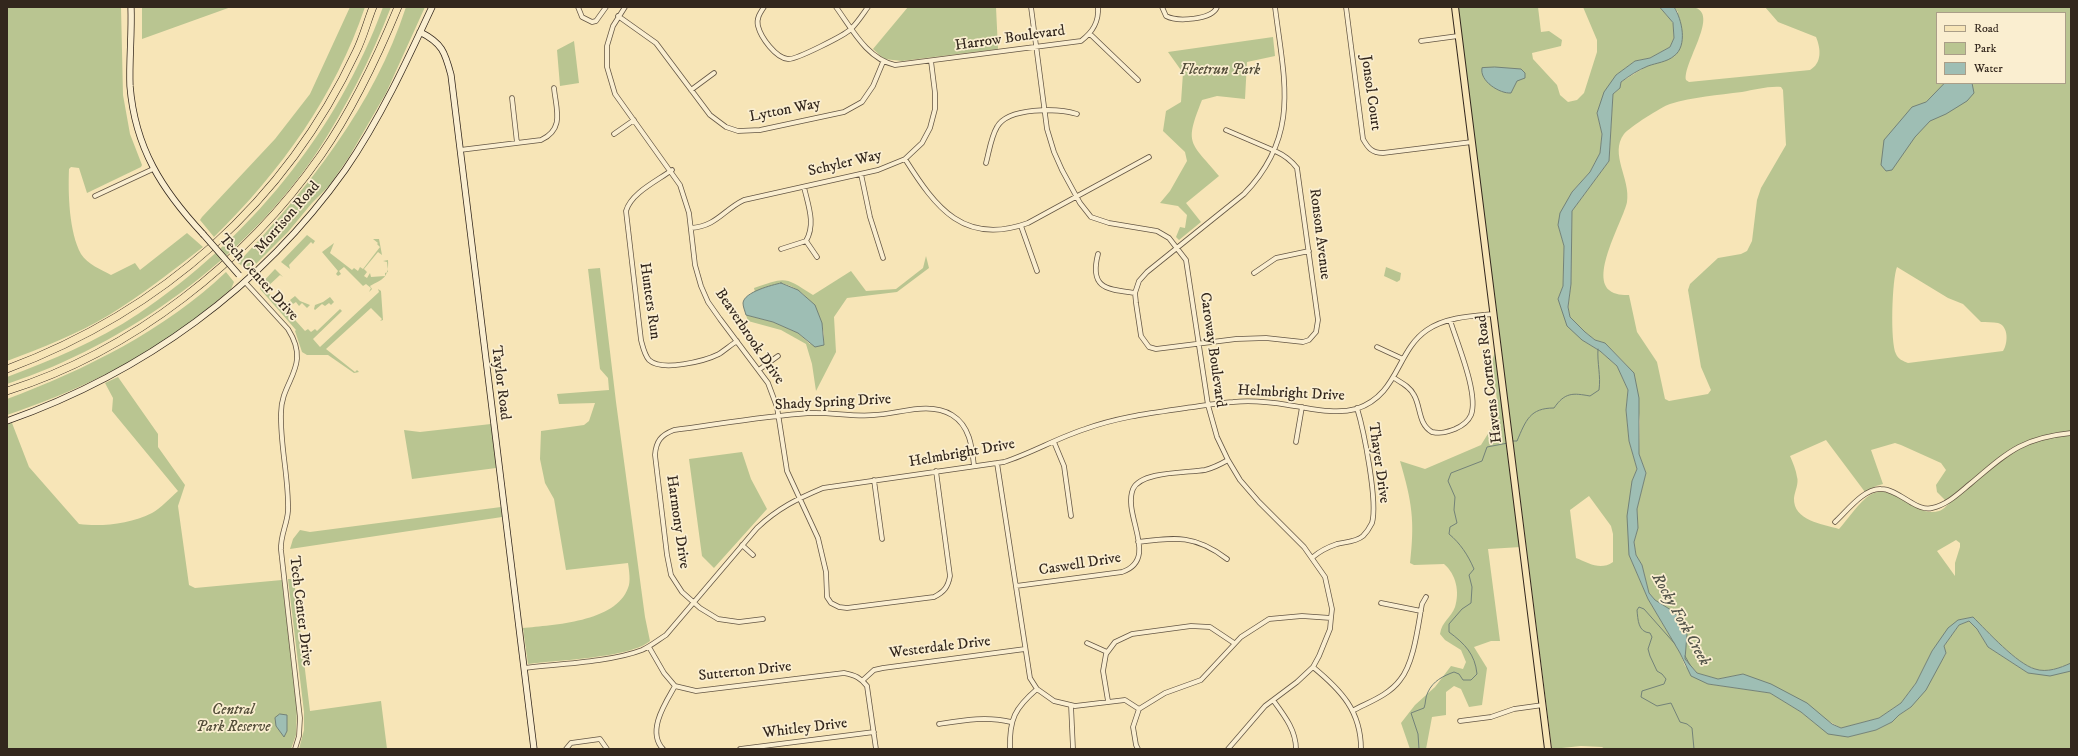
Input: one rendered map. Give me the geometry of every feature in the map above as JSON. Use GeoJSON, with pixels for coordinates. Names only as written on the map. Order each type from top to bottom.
{"type":"FeatureCollection","features":[{"type":"Feature","properties":{"kind":"highway"},"geometry":{"type":"LineString","coordinates":[[7,369],[42,356],[92,332],[147,298],[190,266],[234,226],[262,196],[296,154],[325,110],[356,52],[373,7]]}},
{"type":"Feature","properties":{"kind":"highway"},"geometry":{"type":"LineString","coordinates":[[7,391],[91,356],[132,332],[196,287],[261,229],[294,191],[322,154],[357,97],[383,44],[398,7]]}},
{"type":"Feature","properties":{"kind":"main road","name":"Tech Center Drive"},"geometry":{"type":"LineString","coordinates":[[131,7],[130,87],[136,121],[146,152],[159,181],[176,205],[245,282]]}},
{"type":"Feature","properties":{"kind":"main road","name":"Morrison Road"},"geometry":{"type":"LineString","coordinates":[[7,420],[80,392],[140,360],[199,321],[245,282],[293,235],[345,169],[381,110],[432,7]]}},
{"type":"Feature","properties":{"kind":"main road","name":"Havens Corners Road"},"geometry":{"type":"LineString","coordinates":[[1455,7],[1495,314],[1548,749]]}},
{"type":"Feature","properties":{"kind":"main road","name":"Taylor Road"},"geometry":{"type":"LineString","coordinates":[[420,32],[432,38],[445,53],[451,75],[534,749]]}},
{"type":"Feature","properties":{"kind":"street"},"geometry":{"type":"LineString","coordinates":[[578,7],[582,17],[592,22],[596,21],[606,7]]}},
{"type":"Feature","properties":{"kind":"street","name":"Beaverbrook Drive"},"geometry":{"type":"LineString","coordinates":[[625,7],[618,16],[606,46],[607,67],[616,94],[672,170],[680,185],[686,200],[695,265],[701,286],[708,302],[760,369],[773,394],[779,417],[787,471],[798,498],[818,538],[826,572],[825,590],[831,603],[839,607],[847,608],[934,597],[942,593],[948,585],[950,576],[936,471]]}},
{"type":"Feature","properties":{"kind":"street"},"geometry":{"type":"LineString","coordinates":[[764,7],[758,19],[758,27],[775,52],[781,57],[788,59],[801,56],[852,28],[868,7]]}},
{"type":"Feature","properties":{"kind":"street"},"geometry":{"type":"LineString","coordinates":[[836,7],[866,48],[883,62]]}},
{"type":"Feature","properties":{"kind":"street","name":"Caroway Boulevard"},"geometry":{"type":"LineString","coordinates":[[1031,7],[1045,110],[1054,152],[1077,197],[1091,216],[1109,223],[1157,231],[1169,238],[1186,260],[1208,405],[1216,437],[1240,480],[1259,502],[1313,556],[1326,577],[1332,610],[1330,629],[1313,667],[1298,682],[1265,706],[1228,749]]}},
{"type":"Feature","properties":{"kind":"street"},"geometry":{"type":"LineString","coordinates":[[1098,7],[1096,24],[1090,34],[1138,80]]}},
{"type":"Feature","properties":{"kind":"street"},"geometry":{"type":"LineString","coordinates":[[1162,7],[1166,16],[1178,20],[1211,15],[1215,12],[1217,7]]}},
{"type":"Feature","properties":{"kind":"street"},"geometry":{"type":"LineString","coordinates":[[1199,344],[1162,349],[1149,346],[1141,336],[1135,293],[1139,281],[1146,272],[1244,194],[1257,181],[1275,151],[1285,112],[1286,95],[1274,7]]}},
{"type":"Feature","properties":{"kind":"street","name":"Jonsol Court"},"geometry":{"type":"LineString","coordinates":[[1346,7],[1364,139],[1367,147],[1373,152],[1383,154],[1472,142]]}},
{"type":"Feature","properties":{"kind":"street","name":"Lytton Way"},"geometry":{"type":"LineString","coordinates":[[618,16],[656,42],[710,115],[726,127],[738,131],[751,132],[844,112],[862,102],[873,86],[883,62]]}},
{"type":"Feature","properties":{"kind":"street","name":"Harrow Boulevard"},"geometry":{"type":"LineString","coordinates":[[883,62],[895,65],[1081,41],[1090,34]]}},
{"type":"Feature","properties":{"kind":"street"},"geometry":{"type":"LineString","coordinates":[[1421,41],[1458,36]]}},
{"type":"Feature","properties":{"kind":"street","name":"Schyler Way"},"geometry":{"type":"LineString","coordinates":[[691,228],[711,224],[735,204],[744,200],[878,170],[905,159],[922,143],[932,122],[935,109],[935,93],[931,61]]}},
{"type":"Feature","properties":{"kind":"street"},"geometry":{"type":"LineString","coordinates":[[691,90],[714,73]]}},
{"type":"Feature","properties":{"kind":"street"},"geometry":{"type":"LineString","coordinates":[[460,150],[541,140],[550,136],[556,128],[558,119],[554,88]]}},
{"type":"Feature","properties":{"kind":"street"},"geometry":{"type":"LineString","coordinates":[[512,98],[517,143]]}},
{"type":"Feature","properties":{"kind":"street"},"geometry":{"type":"LineString","coordinates":[[986,163],[997,127],[1002,120],[1016,114],[1045,110],[1065,110],[1077,114]]}},
{"type":"Feature","properties":{"kind":"street"},"geometry":{"type":"LineString","coordinates":[[614,134],[634,120]]}},
{"type":"Feature","properties":{"kind":"street","name":"Ronson Avenue"},"geometry":{"type":"LineString","coordinates":[[1199,344],[1236,339],[1266,338],[1303,342],[1309,340],[1316,332],[1318,320],[1297,168],[1293,162],[1275,151],[1226,130]]}},
{"type":"Feature","properties":{"kind":"street"},"geometry":{"type":"LineString","coordinates":[[905,159],[935,202],[958,221],[983,230],[1007,229],[1021,226],[1149,157]]}},
{"type":"Feature","properties":{"kind":"street"},"geometry":{"type":"LineString","coordinates":[[95,196],[154,169]]}},
{"type":"Feature","properties":{"kind":"street","name":"Hunters Run"},"geometry":{"type":"LineString","coordinates":[[672,170],[634,197],[626,211],[644,353],[653,362],[662,365],[702,361],[720,353],[736,340]]}},
{"type":"Feature","properties":{"kind":"street"},"geometry":{"type":"LineString","coordinates":[[861,174],[870,217],[883,258]]}},
{"type":"Feature","properties":{"kind":"street"},"geometry":{"type":"LineString","coordinates":[[781,249],[806,241],[811,233],[812,223],[804,186]]}},
{"type":"Feature","properties":{"kind":"street"},"geometry":{"type":"LineString","coordinates":[[1021,226],[1037,271]]}},
{"type":"Feature","properties":{"kind":"street"},"geometry":{"type":"LineString","coordinates":[[806,241],[817,257]]}},
{"type":"Feature","properties":{"kind":"street"},"geometry":{"type":"LineString","coordinates":[[1254,273],[1276,258],[1309,251]]}},
{"type":"Feature","properties":{"kind":"street"},"geometry":{"type":"LineString","coordinates":[[1098,254],[1094,271],[1100,284],[1106,288],[1135,293]]}},
{"type":"Feature","properties":{"kind":"street","name":"Tech Center Drive"},"geometry":{"type":"LineString","coordinates":[[245,282],[288,329],[293,336],[297,354],[294,374],[284,394],[280,412],[288,506],[280,550],[300,718],[299,736],[295,749]]}},
{"type":"Feature","properties":{"kind":"street","name":"Helmbright Drive"},"geometry":{"type":"LineString","coordinates":[[524,668],[619,656],[649,647],[666,634],[742,545],[774,512],[798,498],[822,488],[997,463],[1027,454],[1083,429],[1116,418],[1233,402],[1259,402],[1335,412],[1357,408],[1383,393],[1394,378],[1403,359],[1417,339],[1427,330],[1441,322],[1495,314]]}},
{"type":"Feature","properties":{"kind":"street"},"geometry":{"type":"LineString","coordinates":[[1394,378],[1406,386],[1414,395],[1423,423],[1427,430],[1437,433],[1446,433],[1461,426],[1469,420],[1473,407],[1467,369],[1450,320]]}},
{"type":"Feature","properties":{"kind":"street"},"geometry":{"type":"LineString","coordinates":[[1377,346],[1403,359]]}},
{"type":"Feature","properties":{"kind":"street"},"geometry":{"type":"LineString","coordinates":[[760,369],[778,356]]}},
{"type":"Feature","properties":{"kind":"street"},"geometry":{"type":"LineString","coordinates":[[1296,442],[1302,407]]}},
{"type":"Feature","properties":{"kind":"street","name":"Thayer Drive"},"geometry":{"type":"LineString","coordinates":[[1313,556],[1320,551],[1362,536],[1371,524],[1374,510],[1366,444],[1357,408]]}},
{"type":"Feature","properties":{"kind":"street","name":"Shady Spring Drive"},"geometry":{"type":"LineString","coordinates":[[660,438],[674,430],[811,413],[874,416],[924,409],[939,409],[952,415],[965,428],[972,444],[974,466]]}},
{"type":"Feature","properties":{"kind":"street"},"geometry":{"type":"LineString","coordinates":[[1835,522],[1866,494],[1873,490],[1882,488],[1922,508],[1931,509],[1950,501],[1995,463],[2022,444],[2045,436],[2071,433]]}},
{"type":"Feature","properties":{"kind":"street","name":"Harmony Drive"},"geometry":{"type":"LineString","coordinates":[[660,438],[656,446],[655,455],[667,555],[671,575],[682,592],[693,602],[718,619],[739,622],[763,619]]}},
{"type":"Feature","properties":{"kind":"street"},"geometry":{"type":"LineString","coordinates":[[1054,442],[1064,466],[1071,516]]}},
{"type":"Feature","properties":{"kind":"street","name":"Caswell Drive"},"geometry":{"type":"LineString","coordinates":[[1016,586],[1122,572],[1132,569],[1138,561],[1138,542],[1132,500],[1133,490],[1140,481],[1150,477],[1206,469],[1228,460]]}},
{"type":"Feature","properties":{"kind":"street"},"geometry":{"type":"LineString","coordinates":[[997,463],[1030,678],[1037,689],[1054,701],[1071,705],[1124,700],[1139,709]]}},
{"type":"Feature","properties":{"kind":"street"},"geometry":{"type":"LineString","coordinates":[[874,480],[882,539]]}},
{"type":"Feature","properties":{"kind":"street"},"geometry":{"type":"LineString","coordinates":[[1138,542],[1168,538],[1194,540],[1218,552],[1227,559]]}},
{"type":"Feature","properties":{"kind":"street"},"geometry":{"type":"LineString","coordinates":[[742,545],[753,555]]}},
{"type":"Feature","properties":{"kind":"street"},"geometry":{"type":"LineString","coordinates":[[1354,710],[1384,694],[1400,680],[1409,662],[1421,611],[1426,597]]}},
{"type":"Feature","properties":{"kind":"street"},"geometry":{"type":"LineString","coordinates":[[1381,603],[1421,611]]}},
{"type":"Feature","properties":{"kind":"street"},"geometry":{"type":"LineString","coordinates":[[1138,749],[1133,727],[1139,709],[1165,693],[1201,680],[1228,653],[1234,644],[1269,619],[1302,616],[1331,618]]}},
{"type":"Feature","properties":{"kind":"street"},"geometry":{"type":"LineString","coordinates":[[1108,701],[1104,672],[1107,652],[1115,642],[1132,634],[1191,626],[1210,627],[1234,644]]}},
{"type":"Feature","properties":{"kind":"street"},"geometry":{"type":"LineString","coordinates":[[1087,642],[1107,652]]}},
{"type":"Feature","properties":{"kind":"street"},"geometry":{"type":"LineString","coordinates":[[649,647],[664,673],[675,686],[665,701],[658,723],[657,736],[663,749]]}},
{"type":"Feature","properties":{"kind":"street","name":"Westerdale Drive"},"geometry":{"type":"LineString","coordinates":[[862,680],[874,670],[883,668],[1025,649]]}},
{"type":"Feature","properties":{"kind":"street"},"geometry":{"type":"LineString","coordinates":[[1313,667],[1331,682],[1354,710],[1361,731],[1361,749]]}},
{"type":"Feature","properties":{"kind":"street","name":"Sutterton Drive"},"geometry":{"type":"LineString","coordinates":[[675,686],[696,691],[844,673],[854,675],[862,680]]}},
{"type":"Feature","properties":{"kind":"street"},"geometry":{"type":"LineString","coordinates":[[862,680],[869,694],[876,749]]}},
{"type":"Feature","properties":{"kind":"street"},"geometry":{"type":"LineString","coordinates":[[1010,749],[1011,722],[1018,706],[1037,689]]}},
{"type":"Feature","properties":{"kind":"street"},"geometry":{"type":"LineString","coordinates":[[1273,700],[1288,722],[1296,740],[1296,749]]}},
{"type":"Feature","properties":{"kind":"street"},"geometry":{"type":"LineString","coordinates":[[1071,705],[1073,749]]}},
{"type":"Feature","properties":{"kind":"street"},"geometry":{"type":"LineString","coordinates":[[1460,721],[1492,717],[1514,709],[1543,705]]}},
{"type":"Feature","properties":{"kind":"street"},"geometry":{"type":"LineString","coordinates":[[939,724],[980,718],[999,719],[1011,722]]}},
{"type":"Feature","properties":{"kind":"street","name":"Whitley Drive"},"geometry":{"type":"LineString","coordinates":[[740,749],[874,732]]}},
{"type":"Feature","properties":{"kind":"street"},"geometry":{"type":"LineString","coordinates":[[566,749],[571,744],[600,740],[607,749]]}},
{"type":"Feature","properties":{"kind":"green space"},"geometry":{"type":"Polygon","coordinates":[[[7,7],[121,7],[123,95],[130,134],[142,165],[141,167],[87,193],[79,168],[71,167],[69,169],[70,213],[77,245],[84,258],[111,275],[135,263],[140,270],[187,233],[203,247],[145,291],[109,315],[59,340],[7,361],[7,7]]]}},
{"type":"Feature","properties":{"kind":"green space"},"geometry":{"type":"Polygon","coordinates":[[[142,7],[231,7],[142,39],[142,7]]]}},
{"type":"Feature","properties":{"kind":"green space"},"geometry":{"type":"Polygon","coordinates":[[[350,7],[365,7],[353,40],[322,101],[303,131],[262,186],[214,237],[200,220],[275,139],[310,94],[350,7]]]}},
{"type":"Feature","properties":{"kind":"green space"},"geometry":{"type":"Polygon","coordinates":[[[383,7],[391,7],[367,63],[338,117],[317,152],[288,191],[256,227],[220,261],[181,293],[140,321],[96,346],[52,367],[7,384],[7,377],[41,364],[91,341],[138,314],[178,285],[216,253],[252,218],[284,180],[314,140],[341,98],[364,53],[383,7]]]}},
{"type":"Feature","properties":{"kind":"green space"},"geometry":{"type":"Polygon","coordinates":[[[406,7],[425,7],[386,93],[349,157],[329,186],[312,203],[288,232],[254,266],[247,269],[238,263],[264,235],[313,175],[357,112],[376,78],[406,7]]]}},
{"type":"Feature","properties":{"kind":"green space"},"geometry":{"type":"Polygon","coordinates":[[[908,7],[996,7],[998,49],[902,61],[884,59],[873,49],[908,7]]]}},
{"type":"Feature","properties":{"kind":"green space"},"geometry":{"type":"Polygon","coordinates":[[[1458,7],[1538,7],[1541,32],[1549,31],[1562,40],[1561,46],[1532,53],[1533,59],[1557,85],[1560,95],[1568,102],[1577,100],[1584,93],[1597,52],[1597,40],[1583,7],[1660,7],[1673,23],[1674,38],[1670,47],[1650,58],[1635,61],[1616,75],[1597,113],[1602,134],[1600,153],[1590,172],[1572,192],[1558,225],[1564,246],[1563,286],[1558,299],[1582,340],[1600,351],[1617,366],[1628,390],[1626,410],[1629,441],[1637,469],[1632,481],[1629,555],[1648,599],[1680,653],[1685,666],[1708,684],[1770,693],[1801,712],[1816,724],[1848,737],[1876,730],[1892,722],[1911,707],[1946,654],[1944,646],[1959,625],[1969,621],[1977,629],[1988,647],[2028,673],[2071,671],[2071,749],[1605,749],[1602,747],[1581,746],[1552,749],[1458,7]],[[1589,496],[1570,510],[1576,558],[1599,566],[1608,565],[1613,562],[1613,534],[1611,526],[1589,496]]]}},
{"type":"Feature","properties":{"kind":"green space"},"geometry":{"type":"Polygon","coordinates":[[[1674,7],[1694,7],[1702,13],[1702,30],[1686,72],[1686,80],[1689,82],[1810,70],[1814,67],[1817,64],[1819,55],[1819,46],[1816,37],[1778,22],[1765,7],[2071,7],[2071,663],[2049,670],[2035,669],[2011,654],[1973,617],[1958,620],[1932,651],[1916,683],[1901,703],[1879,718],[1841,728],[1743,674],[1718,679],[1697,673],[1685,659],[1687,634],[1683,621],[1671,610],[1655,600],[1649,593],[1642,565],[1636,555],[1634,542],[1638,528],[1637,509],[1646,473],[1639,454],[1640,421],[1634,373],[1605,343],[1595,340],[1570,317],[1568,307],[1571,284],[1572,211],[1609,161],[1613,94],[1620,88],[1621,82],[1647,66],[1675,56],[1678,12],[1674,7]],[[1781,87],[1697,98],[1670,104],[1632,127],[1624,134],[1620,142],[1619,158],[1626,184],[1627,202],[1606,260],[1604,282],[1611,292],[1629,295],[1637,332],[1657,362],[1665,399],[1669,401],[1708,394],[1711,390],[1701,367],[1688,290],[1690,284],[1718,258],[1741,254],[1747,251],[1752,241],[1757,200],[1761,188],[1786,145],[1783,90],[1781,87]],[[1897,267],[1892,310],[1893,337],[1896,354],[1901,360],[1908,363],[2003,351],[2007,340],[2006,331],[2002,325],[1998,323],[1981,322],[1963,304],[1948,298],[1897,267]],[[1826,440],[1790,456],[1797,479],[1794,498],[1795,506],[1798,512],[1804,517],[1817,523],[1839,529],[1862,501],[1870,495],[1879,492],[1896,496],[1913,506],[1930,512],[1943,509],[1949,504],[1937,492],[1936,485],[1946,470],[1941,463],[1895,443],[1871,450],[1883,484],[1865,492],[1826,440]],[[1956,540],[1937,551],[1955,576],[1955,563],[1960,543],[1956,540]]]}},
{"type":"Feature","properties":{"kind":"green space","name":"Fleetrun Park"},"geometry":{"type":"Polygon","coordinates":[[[1273,37],[1275,56],[1247,62],[1245,99],[1217,96],[1202,100],[1193,126],[1193,142],[1202,156],[1219,176],[1186,203],[1201,222],[1179,240],[1176,237],[1180,227],[1185,228],[1187,215],[1178,206],[1160,203],[1170,191],[1187,161],[1185,152],[1163,131],[1166,111],[1181,102],[1183,73],[1168,52],[1273,37]]]}},
{"type":"Feature","properties":{"kind":"green space"},"geometry":{"type":"Polygon","coordinates":[[[574,41],[579,83],[560,86],[557,50],[574,41]]]}},
{"type":"Feature","properties":{"kind":"green space"},"geometry":{"type":"Polygon","coordinates":[[[307,235],[315,241],[313,244],[311,242],[289,265],[290,269],[281,262],[307,235]]]}},
{"type":"Feature","properties":{"kind":"green space"},"geometry":{"type":"Polygon","coordinates":[[[373,239],[379,239],[382,255],[378,252],[364,269],[367,272],[364,276],[367,278],[370,273],[371,277],[385,276],[370,286],[372,289],[369,292],[371,288],[366,284],[363,286],[344,267],[339,271],[341,274],[338,276],[336,274],[338,271],[322,252],[334,243],[330,253],[352,270],[354,268],[358,271],[360,267],[363,269],[380,247],[377,244],[378,243],[373,239]]]}},
{"type":"Feature","properties":{"kind":"green space"},"geometry":{"type":"Polygon","coordinates":[[[926,256],[929,268],[897,292],[847,298],[834,317],[836,352],[816,391],[812,364],[806,344],[781,330],[748,321],[746,315],[773,322],[798,333],[810,344],[824,345],[824,335],[819,315],[814,306],[800,291],[781,283],[755,292],[754,288],[779,280],[785,280],[796,284],[813,295],[851,271],[866,291],[896,289],[923,268],[926,256]]]}},
{"type":"Feature","properties":{"kind":"green space"},"geometry":{"type":"Polygon","coordinates":[[[1386,267],[1401,273],[1400,280],[1397,282],[1384,276],[1386,267]]]}},
{"type":"Feature","properties":{"kind":"green space"},"geometry":{"type":"Polygon","coordinates":[[[600,268],[616,402],[645,617],[650,641],[640,647],[610,655],[528,664],[523,628],[566,623],[597,615],[611,608],[621,599],[629,585],[630,576],[628,563],[566,570],[554,499],[545,483],[540,459],[541,431],[584,425],[589,421],[595,403],[559,404],[557,394],[609,390],[608,378],[600,369],[588,269],[600,268]]]}},
{"type":"Feature","properties":{"kind":"green space"},"geometry":{"type":"Polygon","coordinates":[[[275,269],[283,277],[280,275],[265,289],[282,308],[289,301],[291,304],[287,311],[305,331],[308,329],[311,332],[315,329],[317,331],[340,309],[342,311],[313,339],[320,347],[379,292],[378,289],[381,291],[383,320],[380,321],[382,319],[371,308],[326,349],[355,372],[357,370],[359,372],[354,373],[328,355],[307,355],[302,352],[295,331],[296,330],[260,289],[260,285],[275,269]]]}},
{"type":"Feature","properties":{"kind":"green space"},"geometry":{"type":"Polygon","coordinates":[[[226,272],[234,282],[231,289],[170,337],[103,376],[55,397],[7,415],[7,399],[66,375],[123,346],[177,312],[226,272]]]}},
{"type":"Feature","properties":{"kind":"green space"},"geometry":{"type":"Polygon","coordinates":[[[295,296],[300,301],[310,305],[307,308],[302,303],[299,306],[296,302],[293,304],[290,300],[295,296]]]}},
{"type":"Feature","properties":{"kind":"green space"},"geometry":{"type":"Polygon","coordinates":[[[330,297],[334,302],[331,305],[329,303],[325,306],[322,304],[315,310],[314,309],[315,305],[330,297]]]}},
{"type":"Feature","properties":{"kind":"green space"},"geometry":{"type":"Polygon","coordinates":[[[1495,352],[1521,547],[1488,549],[1500,641],[1491,641],[1474,647],[1487,668],[1482,705],[1469,707],[1461,689],[1454,686],[1446,692],[1446,715],[1432,717],[1426,749],[1410,749],[1401,723],[1415,705],[1435,687],[1451,666],[1463,669],[1466,662],[1461,650],[1445,640],[1440,634],[1443,626],[1455,607],[1457,589],[1454,578],[1444,564],[1414,565],[1410,563],[1412,523],[1410,500],[1400,461],[1425,469],[1481,445],[1499,416],[1492,361],[1495,352]]]}},
{"type":"Feature","properties":{"kind":"green space","name":"Central Park Reserve"},"geometry":{"type":"Polygon","coordinates":[[[118,377],[158,434],[158,447],[185,485],[178,506],[189,585],[195,588],[282,580],[297,706],[296,735],[291,749],[7,749],[7,424],[12,423],[29,467],[79,524],[116,524],[143,517],[159,508],[178,491],[112,411],[113,398],[105,383],[118,377]]]}},
{"type":"Feature","properties":{"kind":"green space"},"geometry":{"type":"Polygon","coordinates":[[[491,424],[496,468],[412,479],[404,430],[420,432],[491,424]]]}},
{"type":"Feature","properties":{"kind":"green space"},"geometry":{"type":"Polygon","coordinates":[[[742,452],[751,479],[767,509],[714,568],[702,556],[689,459],[742,452]]]}},
{"type":"Feature","properties":{"kind":"green space"},"geometry":{"type":"Polygon","coordinates":[[[501,507],[502,517],[290,549],[293,539],[300,530],[310,532],[501,507]]]}},
{"type":"Feature","properties":{"kind":"green space"},"geometry":{"type":"Polygon","coordinates":[[[288,579],[294,579],[310,711],[381,701],[387,749],[299,749],[304,730],[304,712],[288,579]]]}},
{"type":"Feature","properties":{"kind":"water"},"geometry":{"type":"Polygon","coordinates":[[[1660,7],[1674,7],[1677,12],[1682,32],[1681,46],[1678,52],[1671,58],[1644,68],[1621,82],[1620,88],[1613,94],[1609,161],[1572,211],[1571,284],[1568,307],[1570,317],[1585,332],[1595,340],[1605,343],[1634,373],[1639,398],[1639,454],[1646,473],[1637,509],[1638,528],[1634,542],[1636,555],[1642,565],[1649,593],[1655,600],[1671,610],[1683,621],[1687,634],[1685,659],[1697,673],[1718,679],[1743,674],[1771,684],[1807,703],[1832,724],[1841,728],[1879,718],[1901,703],[1916,683],[1932,651],[1948,628],[1958,620],[1973,617],[2002,646],[2028,666],[2040,670],[2049,670],[2071,663],[2071,671],[2050,676],[2028,673],[1988,647],[1977,629],[1969,621],[1959,625],[1944,646],[1946,653],[1926,690],[1911,707],[1892,722],[1876,730],[1848,737],[1828,734],[1801,712],[1770,693],[1708,684],[1691,676],[1680,653],[1648,599],[1629,555],[1627,516],[1632,481],[1637,469],[1629,441],[1626,410],[1628,390],[1617,366],[1600,351],[1582,340],[1567,326],[1558,299],[1563,286],[1564,246],[1558,225],[1560,213],[1572,192],[1590,172],[1600,153],[1602,134],[1597,113],[1604,92],[1616,75],[1635,61],[1650,58],[1670,47],[1674,38],[1673,23],[1660,7]]]}},
{"type":"Feature","properties":{"kind":"water"},"geometry":{"type":"Polygon","coordinates":[[[1495,67],[1521,69],[1525,73],[1525,78],[1517,81],[1511,93],[1506,93],[1491,86],[1484,78],[1482,68],[1495,67]]]}},
{"type":"Feature","properties":{"kind":"water"},"geometry":{"type":"Polygon","coordinates":[[[1944,84],[1972,84],[1974,93],[1967,101],[1946,114],[1930,121],[1915,137],[1892,170],[1886,171],[1881,165],[1884,140],[1912,107],[1926,102],[1944,84]]]}},
{"type":"Feature","properties":{"kind":"water"},"geometry":{"type":"Polygon","coordinates":[[[781,283],[798,290],[815,305],[822,323],[824,345],[815,347],[798,333],[773,322],[746,315],[743,303],[748,296],[753,292],[781,283]]]}},
{"type":"Feature","properties":{"kind":"water"},"geometry":{"type":"Polygon","coordinates":[[[280,714],[287,715],[287,731],[284,737],[276,726],[275,718],[280,714]]]}},
{"type":"Feature","properties":{"kind":"waterway"},"geometry":{"type":"LineString","coordinates":[[1513,441],[1517,441],[1526,421],[1539,410],[1554,408],[1566,396],[1574,394],[1590,396],[1599,390],[1600,380],[1598,349]]}},
{"type":"Feature","properties":{"kind":"waterway"},"geometry":{"type":"LineString","coordinates":[[1419,749],[1418,734],[1411,713],[1424,708],[1430,688],[1442,677],[1454,672],[1459,674],[1463,680],[1471,680],[1477,674],[1474,661],[1468,650],[1449,632],[1449,624],[1462,609],[1471,603],[1472,587],[1469,575],[1474,569],[1457,541],[1449,534],[1450,527],[1457,523],[1454,510],[1455,497],[1448,481],[1451,473],[1482,461],[1487,447],[1508,443]]}},
{"type":"Feature","properties":{"kind":"waterway"},"geometry":{"type":"LineString","coordinates":[[1675,644],[1644,609],[1639,607],[1637,610],[1639,625],[1643,630],[1650,633],[1652,637],[1648,649],[1650,656],[1657,671],[1666,679],[1664,684],[1642,691],[1641,697],[1657,706],[1671,703],[1680,722],[1687,724],[1692,728],[1694,749]]}},
{"type":"Feature","properties":{"kind":"waterway","name":"Rocky Fork Creek"},"geometry":{"type":"LineString","coordinates":[[1685,656],[1690,665]]}}]}
